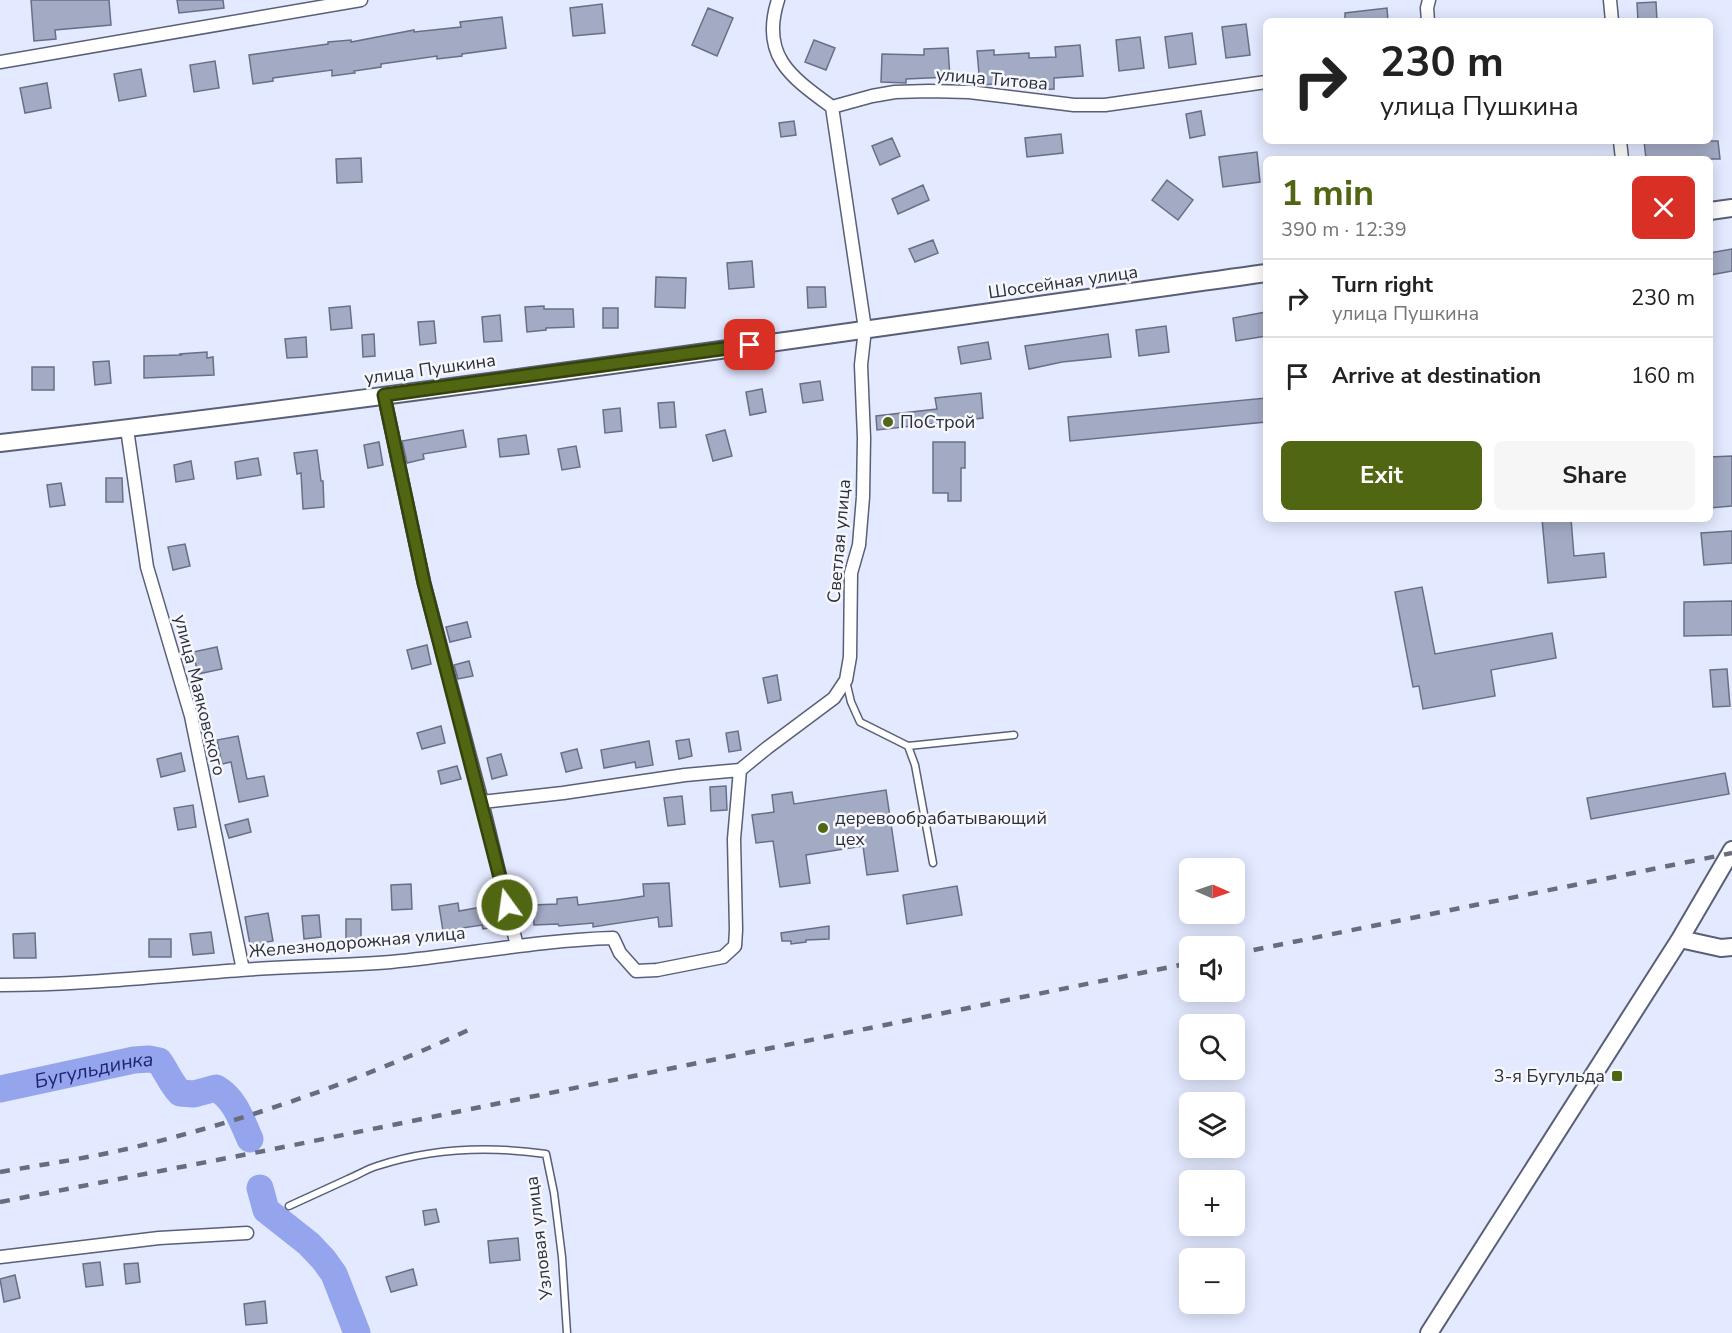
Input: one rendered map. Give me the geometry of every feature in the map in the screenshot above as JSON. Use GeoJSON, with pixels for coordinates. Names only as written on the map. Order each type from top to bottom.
{"type":"FeatureCollection","features":[{"type":"Feature","properties":{"kind":"main road"},"geometry":{"type":"LineString","coordinates":[[1713,211],[1732,208]]}},
{"type":"Feature","properties":{"kind":"main road","name":"Шоссейная улица"},"geometry":{"type":"LineString","coordinates":[[865,329],[1263,273]]}},
{"type":"Feature","properties":{"kind":"main road","name":"улица Пушкина"},"geometry":{"type":"LineString","coordinates":[[0,443],[127,429],[865,329]]}},
{"type":"Feature","properties":{"kind":"main road"},"geometry":{"type":"LineString","coordinates":[[1429,1333],[1680,939],[1731,852]]}},
{"type":"Feature","properties":{"kind":"main road"},"geometry":{"type":"LineString","coordinates":[[1680,939],[1721,948],[1732,947]]}},
{"type":"Feature","properties":{"kind":"street"},"geometry":{"type":"LineString","coordinates":[[0,62],[361,0]]}},
{"type":"Feature","properties":{"kind":"street"},"geometry":{"type":"LineString","coordinates":[[778,0],[773,15],[772,29],[775,47],[784,66],[803,86],[832,107],[865,329]]}},
{"type":"Feature","properties":{"kind":"street"},"geometry":{"type":"LineString","coordinates":[[1428,18],[1429,0]]}},
{"type":"Feature","properties":{"kind":"street"},"geometry":{"type":"LineString","coordinates":[[1610,0],[1612,18]]}},
{"type":"Feature","properties":{"kind":"street","name":"улица Титова"},"geometry":{"type":"LineString","coordinates":[[832,107],[895,92],[929,91],[969,92],[1074,105],[1105,105],[1263,82]]}},
{"type":"Feature","properties":{"kind":"street","name":"Светлая улица"},"geometry":{"type":"LineString","coordinates":[[846,680],[850,657],[851,573],[859,545],[863,497],[864,438],[861,365],[865,329]]}},
{"type":"Feature","properties":{"kind":"street"},"geometry":{"type":"LineString","coordinates":[[384,395],[424,583],[482,801],[517,946]]}},
{"type":"Feature","properties":{"kind":"street","name":"улица Маяковского"},"geometry":{"type":"LineString","coordinates":[[127,429],[147,567],[191,716],[243,969]]}},
{"type":"Feature","properties":{"kind":"street"},"geometry":{"type":"LineString","coordinates":[[482,801],[740,770],[834,698],[846,680]]}},
{"type":"Feature","properties":{"kind":"street","name":"Железнодорожная улица"},"geometry":{"type":"LineString","coordinates":[[0,986],[46,985],[243,969],[390,962],[517,946],[613,939],[620,953],[636,970],[657,970],[723,957],[735,946],[734,839],[740,770]]}},
{"type":"Feature","properties":{"kind":"street"},"geometry":{"type":"LineString","coordinates":[[0,1257],[159,1238],[247,1233]]}},
{"type":"Feature","properties":{"kind":"lane"},"geometry":{"type":"LineString","coordinates":[[846,680],[851,702],[860,722],[908,746],[1014,735]]}},
{"type":"Feature","properties":{"kind":"lane"},"geometry":{"type":"LineString","coordinates":[[908,746],[915,765],[933,863]]}},
{"type":"Feature","properties":{"kind":"lane","name":"Узловая улица"},"geometry":{"type":"LineString","coordinates":[[289,1206],[376,1166],[415,1156],[450,1150],[476,1149],[516,1150],[546,1154],[554,1193],[562,1257],[567,1333]]}},
{"type":"Feature","properties":{"kind":"building"},"geometry":{"type":"Polygon","coordinates":[[[31,0],[109,0],[111,25],[55,30],[56,39],[34,41],[31,0]]]}},
{"type":"Feature","properties":{"kind":"building"},"geometry":{"type":"Polygon","coordinates":[[[177,0],[223,0],[224,8],[179,13],[177,0]]]}},
{"type":"Feature","properties":{"kind":"building"},"geometry":{"type":"Polygon","coordinates":[[[1656,2],[1657,18],[1638,18],[1637,3],[1656,2]]]}},
{"type":"Feature","properties":{"kind":"building"},"geometry":{"type":"Polygon","coordinates":[[[602,4],[605,33],[573,36],[570,8],[602,4]]]}},
{"type":"Feature","properties":{"kind":"building"},"geometry":{"type":"Polygon","coordinates":[[[708,8],[733,18],[717,56],[692,45],[708,8]]]}},
{"type":"Feature","properties":{"kind":"building"},"geometry":{"type":"Polygon","coordinates":[[[1387,8],[1388,18],[1345,18],[1345,13],[1387,8]]]}},
{"type":"Feature","properties":{"kind":"building"},"geometry":{"type":"Polygon","coordinates":[[[502,17],[506,48],[462,54],[462,56],[437,59],[437,56],[381,64],[381,67],[354,71],[355,73],[332,76],[332,70],[273,78],[273,81],[253,84],[249,55],[328,44],[328,42],[351,40],[351,42],[414,30],[414,32],[461,27],[460,22],[502,17]]]}},
{"type":"Feature","properties":{"kind":"building"},"geometry":{"type":"Polygon","coordinates":[[[1246,24],[1250,55],[1226,58],[1222,27],[1246,24]]]}},
{"type":"Feature","properties":{"kind":"building"},"geometry":{"type":"Polygon","coordinates":[[[1192,33],[1196,64],[1169,68],[1165,37],[1192,33]]]}},
{"type":"Feature","properties":{"kind":"building"},"geometry":{"type":"Polygon","coordinates":[[[1140,37],[1144,68],[1119,71],[1116,40],[1140,37]]]}},
{"type":"Feature","properties":{"kind":"building"},"geometry":{"type":"Polygon","coordinates":[[[814,40],[835,48],[826,70],[805,62],[814,40]]]}},
{"type":"Feature","properties":{"kind":"building"},"geometry":{"type":"Polygon","coordinates":[[[1080,45],[1083,76],[1054,78],[1054,89],[1038,90],[1038,81],[980,85],[977,51],[994,50],[994,55],[1029,53],[1029,58],[1056,57],[1055,47],[1080,45]]]}},
{"type":"Feature","properties":{"kind":"building"},"geometry":{"type":"Polygon","coordinates":[[[948,48],[950,77],[906,79],[906,83],[881,82],[882,54],[924,55],[924,49],[948,48]]]}},
{"type":"Feature","properties":{"kind":"building"},"geometry":{"type":"Polygon","coordinates":[[[215,61],[219,88],[194,92],[190,65],[215,61]]]}},
{"type":"Feature","properties":{"kind":"building"},"geometry":{"type":"Polygon","coordinates":[[[141,69],[146,96],[119,101],[114,74],[141,69]]]}},
{"type":"Feature","properties":{"kind":"building"},"geometry":{"type":"Polygon","coordinates":[[[47,83],[51,108],[25,113],[20,88],[47,83]]]}},
{"type":"Feature","properties":{"kind":"building"},"geometry":{"type":"Polygon","coordinates":[[[1201,111],[1205,135],[1190,138],[1186,114],[1201,111]]]}},
{"type":"Feature","properties":{"kind":"building"},"geometry":{"type":"Polygon","coordinates":[[[794,121],[796,135],[781,137],[779,123],[794,121]]]}},
{"type":"Feature","properties":{"kind":"building"},"geometry":{"type":"Polygon","coordinates":[[[1061,134],[1063,153],[1027,157],[1025,138],[1061,134]]]}},
{"type":"Feature","properties":{"kind":"building"},"geometry":{"type":"Polygon","coordinates":[[[892,138],[900,156],[880,165],[872,146],[892,138]]]}},
{"type":"Feature","properties":{"kind":"building"},"geometry":{"type":"Polygon","coordinates":[[[1713,141],[1718,141],[1720,159],[1713,159],[1713,156],[1646,156],[1644,144],[1713,144],[1713,141]]]}},
{"type":"Feature","properties":{"kind":"building"},"geometry":{"type":"Polygon","coordinates":[[[1257,152],[1260,182],[1223,187],[1219,157],[1257,152]]]}},
{"type":"Feature","properties":{"kind":"building"},"geometry":{"type":"Polygon","coordinates":[[[361,158],[362,182],[337,183],[336,159],[361,158]]]}},
{"type":"Feature","properties":{"kind":"building"},"geometry":{"type":"Polygon","coordinates":[[[1167,180],[1193,200],[1178,220],[1152,200],[1167,180]]]}},
{"type":"Feature","properties":{"kind":"building"},"geometry":{"type":"Polygon","coordinates":[[[923,185],[929,200],[898,214],[892,199],[923,185]]]}},
{"type":"Feature","properties":{"kind":"building"},"geometry":{"type":"Polygon","coordinates":[[[933,240],[938,253],[915,262],[909,249],[933,240]]]}},
{"type":"Feature","properties":{"kind":"building"},"geometry":{"type":"Polygon","coordinates":[[[1732,249],[1732,271],[1713,274],[1713,252],[1732,249]]]}},
{"type":"Feature","properties":{"kind":"building"},"geometry":{"type":"Polygon","coordinates":[[[752,261],[754,287],[729,289],[727,263],[752,261]]]}},
{"type":"Feature","properties":{"kind":"building"},"geometry":{"type":"Polygon","coordinates":[[[656,277],[686,278],[685,308],[655,307],[656,277]]]}},
{"type":"Feature","properties":{"kind":"building"},"geometry":{"type":"Polygon","coordinates":[[[807,287],[825,287],[826,307],[808,308],[807,287]]]}},
{"type":"Feature","properties":{"kind":"building"},"geometry":{"type":"Polygon","coordinates":[[[350,306],[352,328],[331,330],[329,308],[350,306]]]}},
{"type":"Feature","properties":{"kind":"building"},"geometry":{"type":"Polygon","coordinates":[[[544,306],[544,309],[573,309],[574,327],[546,328],[546,330],[527,332],[525,307],[544,306]]]}},
{"type":"Feature","properties":{"kind":"building"},"geometry":{"type":"Polygon","coordinates":[[[603,308],[618,308],[618,328],[603,328],[603,308]]]}},
{"type":"Feature","properties":{"kind":"building"},"geometry":{"type":"Polygon","coordinates":[[[1263,313],[1263,336],[1236,341],[1233,318],[1263,313]]]}},
{"type":"Feature","properties":{"kind":"building"},"geometry":{"type":"Polygon","coordinates":[[[500,315],[502,341],[484,342],[482,317],[500,315]]]}},
{"type":"Feature","properties":{"kind":"building"},"geometry":{"type":"Polygon","coordinates":[[[434,321],[436,343],[420,345],[418,322],[434,321]]]}},
{"type":"Feature","properties":{"kind":"building"},"geometry":{"type":"Polygon","coordinates":[[[1166,326],[1169,352],[1139,356],[1136,330],[1166,326]]]}},
{"type":"Feature","properties":{"kind":"building"},"geometry":{"type":"Polygon","coordinates":[[[374,334],[375,356],[363,357],[362,335],[374,334]]]}},
{"type":"Feature","properties":{"kind":"building"},"geometry":{"type":"Polygon","coordinates":[[[1108,334],[1111,357],[1062,362],[1029,369],[1025,346],[1108,334]]]}},
{"type":"Feature","properties":{"kind":"building"},"geometry":{"type":"Polygon","coordinates":[[[306,337],[307,357],[287,358],[285,339],[306,337]]]}},
{"type":"Feature","properties":{"kind":"building"},"geometry":{"type":"Polygon","coordinates":[[[988,342],[991,359],[961,364],[958,347],[988,342]]]}},
{"type":"Feature","properties":{"kind":"building"},"geometry":{"type":"Polygon","coordinates":[[[207,352],[207,358],[213,357],[214,375],[144,378],[144,356],[207,352]]]}},
{"type":"Feature","properties":{"kind":"building"},"geometry":{"type":"Polygon","coordinates":[[[109,361],[111,383],[95,385],[93,362],[109,361]]]}},
{"type":"Feature","properties":{"kind":"building"},"geometry":{"type":"Polygon","coordinates":[[[32,367],[54,367],[54,390],[32,390],[32,367]]]}},
{"type":"Feature","properties":{"kind":"building"},"geometry":{"type":"Polygon","coordinates":[[[820,381],[823,400],[803,403],[800,384],[820,381]]]}},
{"type":"Feature","properties":{"kind":"building"},"geometry":{"type":"Polygon","coordinates":[[[762,389],[766,412],[750,415],[746,392],[762,389]]]}},
{"type":"Feature","properties":{"kind":"building"},"geometry":{"type":"Polygon","coordinates":[[[981,393],[983,418],[877,430],[876,416],[937,409],[935,398],[981,393]]]}},
{"type":"Feature","properties":{"kind":"building"},"geometry":{"type":"Polygon","coordinates":[[[1263,398],[1263,422],[1070,441],[1068,417],[1263,398]]]}},
{"type":"Feature","properties":{"kind":"building"},"geometry":{"type":"Polygon","coordinates":[[[674,402],[676,427],[660,428],[658,403],[674,402]]]}},
{"type":"Feature","properties":{"kind":"building"},"geometry":{"type":"Polygon","coordinates":[[[620,408],[622,431],[605,433],[603,410],[620,408]]]}},
{"type":"Feature","properties":{"kind":"building"},"geometry":{"type":"Polygon","coordinates":[[[463,430],[466,447],[423,454],[424,459],[407,463],[402,441],[463,430]]]}},
{"type":"Feature","properties":{"kind":"building"},"geometry":{"type":"Polygon","coordinates":[[[725,430],[732,456],[713,461],[706,435],[725,430]]]}},
{"type":"Feature","properties":{"kind":"building"},"geometry":{"type":"Polygon","coordinates":[[[526,435],[529,454],[500,457],[498,439],[526,435]]]}},
{"type":"Feature","properties":{"kind":"building"},"geometry":{"type":"Polygon","coordinates":[[[379,442],[383,465],[368,468],[364,445],[379,442]]]}},
{"type":"Feature","properties":{"kind":"building"},"geometry":{"type":"Polygon","coordinates":[[[933,442],[965,442],[965,468],[961,468],[961,501],[948,501],[948,493],[933,493],[933,442]]]}},
{"type":"Feature","properties":{"kind":"building"},"geometry":{"type":"Polygon","coordinates":[[[576,446],[580,467],[562,470],[558,449],[576,446]]]}},
{"type":"Feature","properties":{"kind":"building"},"geometry":{"type":"Polygon","coordinates":[[[317,450],[321,481],[323,481],[324,507],[303,509],[301,473],[297,474],[294,453],[317,450]]]}},
{"type":"Feature","properties":{"kind":"building"},"geometry":{"type":"Polygon","coordinates":[[[1732,456],[1732,506],[1713,508],[1713,457],[1732,456]]]}},
{"type":"Feature","properties":{"kind":"building"},"geometry":{"type":"Polygon","coordinates":[[[258,458],[261,475],[237,479],[235,462],[258,458]]]}},
{"type":"Feature","properties":{"kind":"building"},"geometry":{"type":"Polygon","coordinates":[[[191,461],[194,479],[176,482],[174,465],[191,461]]]}},
{"type":"Feature","properties":{"kind":"building"},"geometry":{"type":"Polygon","coordinates":[[[106,478],[122,478],[123,502],[106,502],[106,478]]]}},
{"type":"Feature","properties":{"kind":"building"},"geometry":{"type":"Polygon","coordinates":[[[61,483],[65,505],[50,507],[47,485],[61,483]]]}},
{"type":"Feature","properties":{"kind":"building"},"geometry":{"type":"Polygon","coordinates":[[[1542,522],[1571,522],[1574,556],[1604,553],[1606,577],[1548,583],[1542,522]]]}},
{"type":"Feature","properties":{"kind":"building"},"geometry":{"type":"Polygon","coordinates":[[[1732,531],[1732,563],[1704,565],[1701,533],[1732,531]]]}},
{"type":"Feature","properties":{"kind":"building"},"geometry":{"type":"Polygon","coordinates":[[[185,544],[190,566],[173,570],[168,547],[185,544]]]}},
{"type":"Feature","properties":{"kind":"building"},"geometry":{"type":"Polygon","coordinates":[[[1422,587],[1435,654],[1552,633],[1556,658],[1491,670],[1495,696],[1423,709],[1419,686],[1413,687],[1395,592],[1422,587]]]}},
{"type":"Feature","properties":{"kind":"building"},"geometry":{"type":"Polygon","coordinates":[[[1732,601],[1732,635],[1684,636],[1684,602],[1732,601]]]}},
{"type":"Feature","properties":{"kind":"building"},"geometry":{"type":"Polygon","coordinates":[[[467,622],[471,637],[450,642],[446,627],[467,622]]]}},
{"type":"Feature","properties":{"kind":"building"},"geometry":{"type":"Polygon","coordinates":[[[427,645],[431,664],[412,669],[407,650],[427,645]]]}},
{"type":"Feature","properties":{"kind":"building"},"geometry":{"type":"Polygon","coordinates":[[[217,647],[222,669],[198,674],[193,652],[217,647]]]}},
{"type":"Feature","properties":{"kind":"building"},"geometry":{"type":"Polygon","coordinates":[[[469,661],[473,676],[458,679],[454,665],[469,661]]]}},
{"type":"Feature","properties":{"kind":"building"},"geometry":{"type":"Polygon","coordinates":[[[1727,669],[1730,706],[1713,707],[1710,670],[1727,669]]]}},
{"type":"Feature","properties":{"kind":"building"},"geometry":{"type":"Polygon","coordinates":[[[777,675],[781,700],[768,703],[763,678],[777,675]]]}},
{"type":"Feature","properties":{"kind":"building"},"geometry":{"type":"Polygon","coordinates":[[[441,726],[445,743],[422,749],[417,733],[441,726]]]}},
{"type":"Feature","properties":{"kind":"building"},"geometry":{"type":"Polygon","coordinates":[[[738,731],[741,750],[729,752],[726,733],[738,731]]]}},
{"type":"Feature","properties":{"kind":"building"},"geometry":{"type":"Polygon","coordinates":[[[238,736],[247,779],[264,776],[268,796],[239,802],[231,762],[222,764],[217,740],[238,736]]]}},
{"type":"Feature","properties":{"kind":"building"},"geometry":{"type":"Polygon","coordinates":[[[689,739],[692,756],[679,759],[676,741],[689,739]]]}},
{"type":"Feature","properties":{"kind":"building"},"geometry":{"type":"Polygon","coordinates":[[[649,741],[653,765],[636,768],[635,762],[604,768],[601,750],[649,741]]]}},
{"type":"Feature","properties":{"kind":"building"},"geometry":{"type":"Polygon","coordinates":[[[577,749],[582,768],[566,772],[561,753],[577,749]]]}},
{"type":"Feature","properties":{"kind":"building"},"geometry":{"type":"Polygon","coordinates":[[[181,753],[185,771],[161,777],[157,759],[181,753]]]}},
{"type":"Feature","properties":{"kind":"building"},"geometry":{"type":"Polygon","coordinates":[[[501,754],[507,775],[492,779],[487,758],[501,754]]]}},
{"type":"Feature","properties":{"kind":"building"},"geometry":{"type":"Polygon","coordinates":[[[457,766],[461,779],[441,784],[438,771],[457,766]]]}},
{"type":"Feature","properties":{"kind":"building"},"geometry":{"type":"Polygon","coordinates":[[[1725,773],[1729,794],[1591,819],[1587,798],[1725,773]]]}},
{"type":"Feature","properties":{"kind":"building"},"geometry":{"type":"Polygon","coordinates":[[[726,786],[727,810],[711,811],[710,787],[726,786]]]}},
{"type":"Feature","properties":{"kind":"building","name":"деревообрабатывающий цех"},"geometry":{"type":"Polygon","coordinates":[[[886,790],[898,871],[867,875],[863,846],[806,855],[810,883],[780,887],[773,841],[756,843],[752,815],[774,812],[772,795],[792,792],[794,804],[886,790]]]}},
{"type":"Feature","properties":{"kind":"building"},"geometry":{"type":"Polygon","coordinates":[[[682,796],[685,824],[668,826],[664,798],[682,796]]]}},
{"type":"Feature","properties":{"kind":"building"},"geometry":{"type":"Polygon","coordinates":[[[193,805],[196,827],[178,830],[174,808],[193,805]]]}},
{"type":"Feature","properties":{"kind":"building"},"geometry":{"type":"Polygon","coordinates":[[[248,819],[251,832],[229,838],[225,825],[248,819]]]}},
{"type":"Feature","properties":{"kind":"building"},"geometry":{"type":"Polygon","coordinates":[[[669,883],[672,926],[659,927],[658,917],[593,927],[593,923],[559,926],[558,924],[534,925],[533,905],[557,904],[557,899],[577,897],[578,905],[644,896],[643,884],[669,883]]]}},
{"type":"Feature","properties":{"kind":"building"},"geometry":{"type":"Polygon","coordinates":[[[411,884],[412,909],[392,910],[391,885],[411,884]]]}},
{"type":"Feature","properties":{"kind":"building"},"geometry":{"type":"Polygon","coordinates":[[[957,886],[962,915],[907,924],[903,895],[957,886]]]}},
{"type":"Feature","properties":{"kind":"building"},"geometry":{"type":"Polygon","coordinates":[[[458,903],[459,911],[498,904],[502,926],[483,929],[482,925],[443,931],[439,906],[458,903]]]}},
{"type":"Feature","properties":{"kind":"building"},"geometry":{"type":"Polygon","coordinates":[[[268,913],[273,941],[250,945],[245,917],[268,913]]]}},
{"type":"Feature","properties":{"kind":"building"},"geometry":{"type":"Polygon","coordinates":[[[319,915],[321,937],[304,939],[302,916],[319,915]]]}},
{"type":"Feature","properties":{"kind":"building"},"geometry":{"type":"Polygon","coordinates":[[[346,919],[361,919],[361,940],[346,940],[346,919]]]}},
{"type":"Feature","properties":{"kind":"building"},"geometry":{"type":"Polygon","coordinates":[[[829,926],[829,939],[806,940],[806,942],[791,944],[791,941],[782,941],[781,933],[829,926]]]}},
{"type":"Feature","properties":{"kind":"building"},"geometry":{"type":"Polygon","coordinates":[[[211,932],[214,953],[193,955],[190,934],[211,932]]]}},
{"type":"Feature","properties":{"kind":"building"},"geometry":{"type":"Polygon","coordinates":[[[35,933],[36,958],[14,958],[13,934],[35,933]]]}},
{"type":"Feature","properties":{"kind":"building"},"geometry":{"type":"Polygon","coordinates":[[[149,939],[171,939],[171,957],[149,957],[149,939]]]}},
{"type":"Feature","properties":{"kind":"building"},"geometry":{"type":"Polygon","coordinates":[[[436,1209],[439,1222],[425,1225],[423,1211],[436,1209]]]}},
{"type":"Feature","properties":{"kind":"building"},"geometry":{"type":"Polygon","coordinates":[[[518,1238],[520,1260],[490,1263],[488,1241],[518,1238]]]}},
{"type":"Feature","properties":{"kind":"building"},"geometry":{"type":"Polygon","coordinates":[[[100,1262],[103,1285],[86,1287],[83,1264],[100,1262]]]}},
{"type":"Feature","properties":{"kind":"building"},"geometry":{"type":"Polygon","coordinates":[[[138,1263],[140,1282],[126,1284],[124,1264],[138,1263]]]}},
{"type":"Feature","properties":{"kind":"building"},"geometry":{"type":"Polygon","coordinates":[[[413,1269],[417,1285],[391,1292],[386,1277],[413,1269]]]}},
{"type":"Feature","properties":{"kind":"building"},"geometry":{"type":"Polygon","coordinates":[[[15,1275],[20,1298],[4,1302],[0,1279],[15,1275]]]}},
{"type":"Feature","properties":{"kind":"building"},"geometry":{"type":"Polygon","coordinates":[[[265,1301],[267,1323],[246,1325],[244,1304],[265,1301]]]}},
{"type":"Feature","properties":{"kind":"waterway","name":"Бугульдинка"},"geometry":{"type":"LineString","coordinates":[[0,1089],[134,1060],[149,1059],[159,1061],[180,1093],[194,1094],[216,1088],[223,1093],[237,1110],[250,1139]]}},
{"type":"Feature","properties":{"kind":"waterway","name":"Бугульдинка"},"geometry":{"type":"LineString","coordinates":[[260,1188],[266,1210],[309,1244],[334,1274],[357,1333]]}},
{"type":"Feature","properties":{"kind":"railway"},"geometry":{"type":"LineString","coordinates":[[1245,952],[1732,853]]}},
{"type":"Feature","properties":{"kind":"railway"},"geometry":{"type":"LineString","coordinates":[[0,1202],[274,1149],[1179,965]]}},
{"type":"Feature","properties":{"kind":"railway"},"geometry":{"type":"LineString","coordinates":[[0,1172],[118,1151],[222,1124],[350,1080],[475,1027]]}},
{"type":"Feature","properties":{"kind":"place","name":"ПоСтрой"},"geometry":{"type":"Point","coordinates":[888,422]}},
{"type":"Feature","properties":{"kind":"place","name":"деревообрабатывающий цех"},"geometry":{"type":"Point","coordinates":[823,828]}},
{"type":"Feature","properties":{"kind":"place","name":"3-я Бугульда"},"geometry":{"type":"Point","coordinates":[1617,1076]}},
{"type":"Feature","properties":{"kind":"route"},"geometry":{"type":"LineString","coordinates":[[507,905],[424,583],[384,395],[750,345]]}}]}
